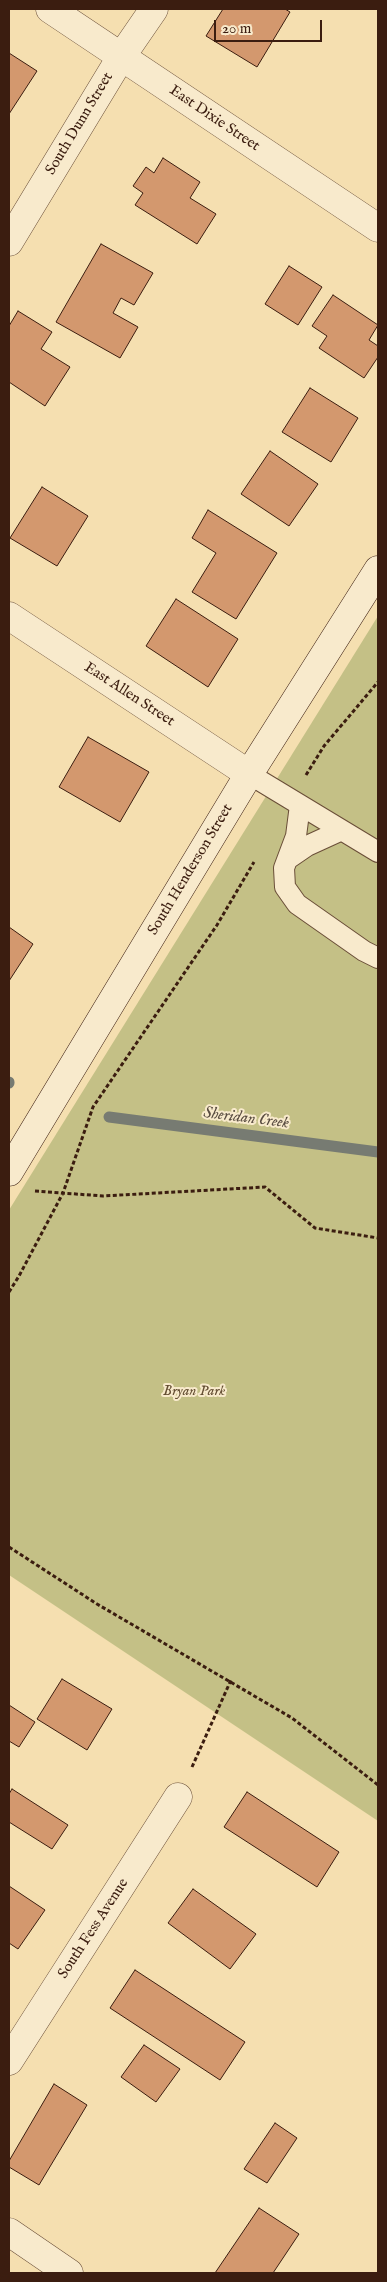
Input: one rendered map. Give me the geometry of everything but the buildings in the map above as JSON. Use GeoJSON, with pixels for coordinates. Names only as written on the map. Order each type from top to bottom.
{"type":"FeatureCollection","features":[{"type":"Feature","properties":{"kind":"street","name":"East Dixie Street"},"geometry":{"type":"LineString","coordinates":[[50,9],[378,228]]}},
{"type":"Feature","properties":{"kind":"street","name":"South Dunn Street"},"geometry":{"type":"LineString","coordinates":[[9,242],[121,57],[154,9]]}},
{"type":"Feature","properties":{"kind":"street","name":"South Henderson Street"},"geometry":{"type":"LineString","coordinates":[[9,1172],[249,774],[378,570]]}},
{"type":"Feature","properties":{"kind":"street","name":"East Allen Street"},"geometry":{"type":"LineString","coordinates":[[9,616],[249,774]]}},
{"type":"Feature","properties":{"kind":"street","name":"South Fess Avenue"},"geometry":{"type":"LineString","coordinates":[[9,2061],[178,1798]]}},
{"type":"Feature","properties":{"kind":"street"},"geometry":{"type":"LineString","coordinates":[[9,2232],[68,2273]]}},
{"type":"Feature","properties":{"kind":"lane"},"geometry":{"type":"LineString","coordinates":[[249,774],[378,852]]}},
{"type":"Feature","properties":{"kind":"lane"},"geometry":{"type":"LineString","coordinates":[[295,802],[296,836],[284,868],[285,887],[297,904],[364,951],[378,958]]}},
{"type":"Feature","properties":{"kind":"lane"},"geometry":{"type":"LineString","coordinates":[[288,859],[307,846],[342,830]]}},
{"type":"Feature","properties":{"kind":"path"},"geometry":{"type":"LineString","coordinates":[[295,802],[324,746],[378,682]]}},
{"type":"Feature","properties":{"kind":"path"},"geometry":{"type":"LineString","coordinates":[[9,1292],[63,1193],[93,1107],[217,925],[255,860]]}},
{"type":"Feature","properties":{"kind":"path"},"geometry":{"type":"LineString","coordinates":[[63,1193],[103,1196],[265,1187],[314,1228],[378,1238]]}},
{"type":"Feature","properties":{"kind":"path"},"geometry":{"type":"LineString","coordinates":[[9,1547],[98,1604],[231,1680],[292,1718],[378,1785]]}},
{"type":"Feature","properties":{"kind":"path"},"geometry":{"type":"LineString","coordinates":[[178,1798],[231,1680]]}},
{"type":"Feature","properties":{"kind":"green space","name":"Bryan Park"},"geometry":{"type":"Polygon","coordinates":[[[378,616],[378,1821],[9,1575],[9,1210],[378,616]]]}},
{"type":"Feature","properties":{"kind":"waterway","name":"Sheridan Creek"},"geometry":{"type":"LineString","coordinates":[[109,1117],[378,1152]]}}]}
